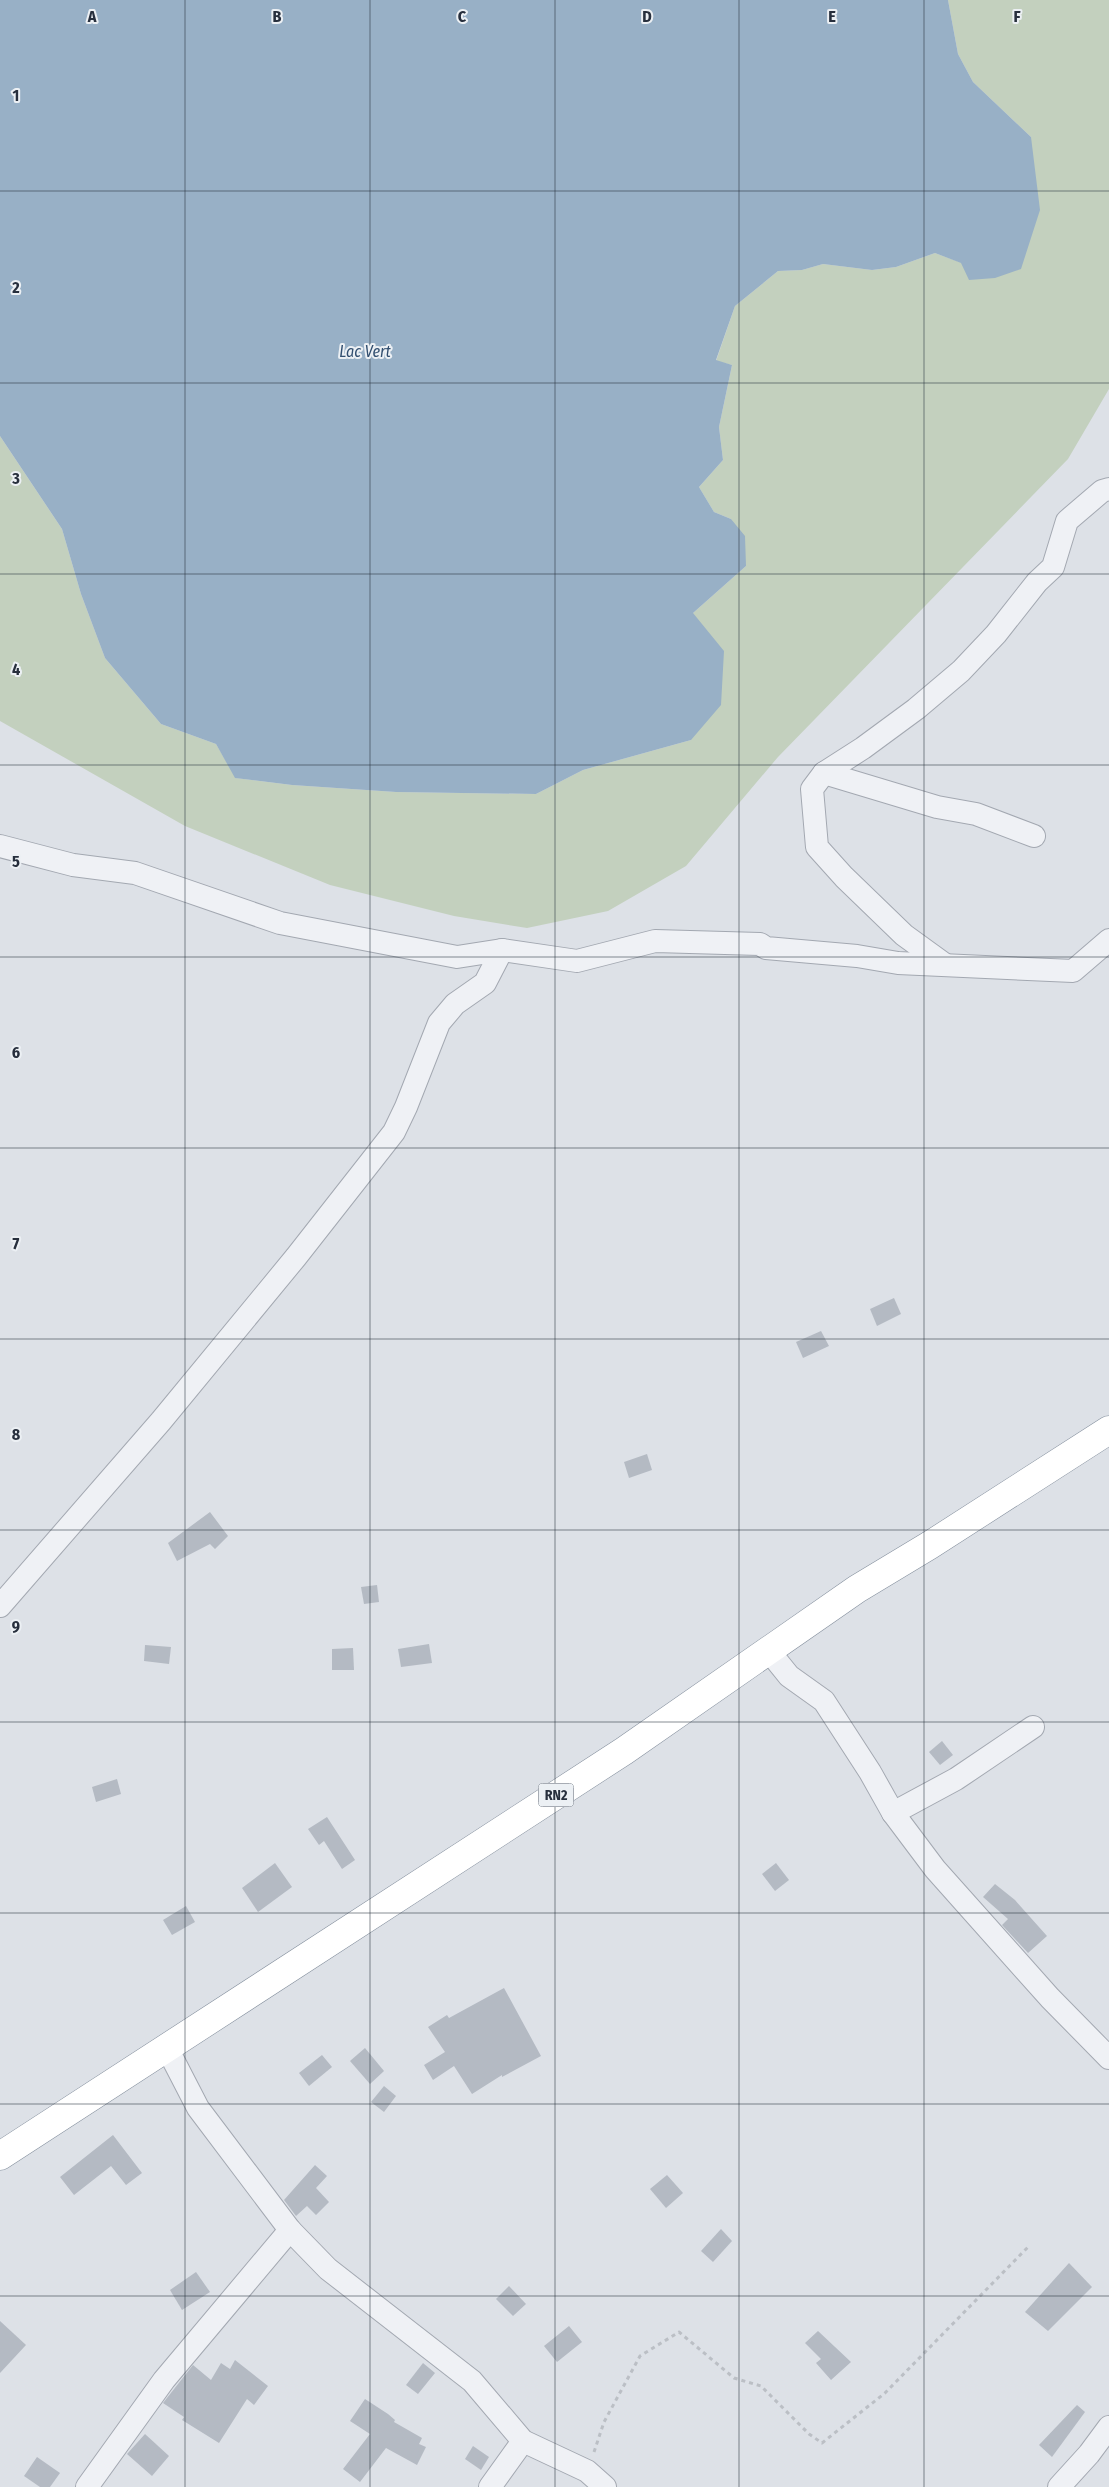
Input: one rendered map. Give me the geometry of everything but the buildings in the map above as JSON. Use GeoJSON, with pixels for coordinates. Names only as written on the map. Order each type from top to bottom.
{"type":"FeatureCollection","features":[{"type":"Feature","properties":{"kind":"highway","name":"RN2"},"geometry":{"type":"LineString","coordinates":[[0,2156],[624,1751],[857,1588],[938,1540],[1109,1430]]}},
{"type":"Feature","properties":{"kind":"street"},"geometry":{"type":"LineString","coordinates":[[944,964],[904,935],[844,877],[817,847],[812,790],[824,773],[886,731],[961,671],[996,634],[1036,582],[1053,567],[1067,521],[1102,491],[1109,489]]}},
{"type":"Feature","properties":{"kind":"street"},"geometry":{"type":"LineString","coordinates":[[824,773],[937,807],[976,814],[1034,836]]}},
{"type":"Feature","properties":{"kind":"street"},"geometry":{"type":"LineString","coordinates":[[0,846],[73,865],[135,873],[280,922],[457,957],[502,950],[577,961],[655,941],[760,944],[766,948],[857,956],[898,963],[1073,971],[1109,940]]}},
{"type":"Feature","properties":{"kind":"street"},"geometry":{"type":"LineString","coordinates":[[0,1606],[161,1421],[296,1257],[394,1132],[406,1107],[439,1023],[455,1004],[485,984],[502,950]]}},
{"type":"Feature","properties":{"kind":"street"},"geometry":{"type":"LineString","coordinates":[[768,1650],[789,1676],[824,1701],[870,1772],[893,1813],[936,1869],[1050,1998],[1109,2058]]}},
{"type":"Feature","properties":{"kind":"street"},"geometry":{"type":"LineString","coordinates":[[893,1813],[956,1779],[1032,1727]]}},
{"type":"Feature","properties":{"kind":"street"},"geometry":{"type":"LineString","coordinates":[[167,2048],[198,2108],[290,2230],[343,2281],[472,2381],[523,2441],[587,2471],[605,2487]]}},
{"type":"Feature","properties":{"kind":"street"},"geometry":{"type":"LineString","coordinates":[[86,2487],[164,2380],[290,2230]]}},
{"type":"Feature","properties":{"kind":"street"},"geometry":{"type":"LineString","coordinates":[[1059,2487],[1089,2454],[1109,2427]]}},
{"type":"Feature","properties":{"kind":"street"},"geometry":{"type":"LineString","coordinates":[[490,2487],[523,2441]]}},
{"type":"Feature","properties":{"kind":"path"},"geometry":{"type":"LineString","coordinates":[[587,2471],[604,2422],[640,2356],[679,2332],[734,2378],[761,2386],[809,2434],[822,2443],[885,2393],[1029,2246]]}},
{"type":"Feature","properties":{"kind":"green space"},"geometry":{"type":"Polygon","coordinates":[[[948,0],[1109,0],[1109,389],[1068,459],[778,757],[686,866],[608,911],[527,928],[454,916],[330,885],[185,826],[0,721],[0,436],[62,529],[81,594],[105,658],[161,724],[216,744],[236,778],[292,785],[396,792],[536,794],[583,770],[691,740],[693,613],[746,566],[731,519],[714,512],[699,487],[723,460],[719,427],[732,365],[716,361],[735,306],[778,271],[802,270],[823,264],[872,270],[896,267],[935,253],[962,263],[1031,137],[973,82],[958,54],[948,0]]]}},
{"type":"Feature","properties":{"kind":"water","name":"Lac Vert"},"geometry":{"type":"Polygon","coordinates":[[[0,0],[948,0],[958,54],[973,82],[1031,137],[1040,210],[1021,269],[995,278],[969,280],[961,263],[935,253],[896,267],[872,270],[823,264],[802,270],[778,271],[735,306],[716,360],[732,365],[719,427],[723,460],[699,487],[714,512],[731,519],[745,536],[746,566],[693,613],[724,651],[721,705],[691,740],[583,770],[536,794],[396,792],[292,785],[235,778],[216,744],[161,724],[105,658],[81,594],[62,529],[0,436],[0,0]]]}}]}
